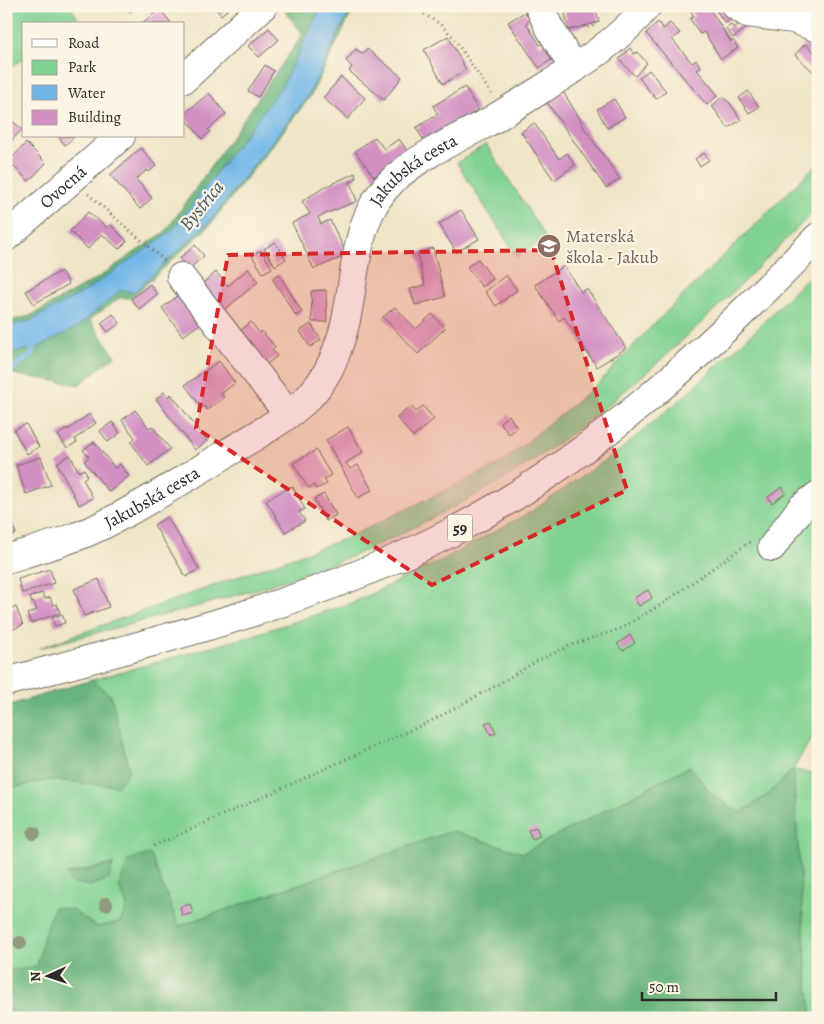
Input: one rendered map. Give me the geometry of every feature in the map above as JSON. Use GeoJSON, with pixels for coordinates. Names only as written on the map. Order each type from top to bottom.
{"type":"FeatureCollection","features":[{"type":"Feature","properties":{"kind":"street"},"geometry":{"type":"LineString","coordinates":[[185,78],[263,6]]}},
{"type":"Feature","properties":{"kind":"street"},"geometry":{"type":"LineString","coordinates":[[539,6],[548,26],[574,68]]}},
{"type":"Feature","properties":{"kind":"street","name":"Jakubská cesta"},"geometry":{"type":"LineString","coordinates":[[6,559],[72,538],[103,525],[160,493],[288,414],[308,398],[321,382],[331,365],[339,345],[363,231],[371,210],[392,180],[434,151],[504,112],[574,68],[606,46],[636,20],[648,6]]}},
{"type":"Feature","properties":{"kind":"street"},"geometry":{"type":"LineString","coordinates":[[736,6],[747,13],[793,19],[818,28]]}},
{"type":"Feature","properties":{"kind":"street","name":"Ovocná"},"geometry":{"type":"LineString","coordinates":[[6,237],[119,138]]}},
{"type":"Feature","properties":{"kind":"street","name":"59"},"geometry":{"type":"LineString","coordinates":[[6,682],[203,627],[302,596],[359,574],[451,532],[534,483],[618,424],[691,362],[818,237]]}},
{"type":"Feature","properties":{"kind":"street"},"geometry":{"type":"LineString","coordinates":[[175,270],[288,414]]}},
{"type":"Feature","properties":{"kind":"street"},"geometry":{"type":"LineString","coordinates":[[765,541],[818,495]]}},
{"type":"Feature","properties":{"kind":"path"},"geometry":{"type":"LineString","coordinates":[[424,14],[440,24],[453,37],[504,112]]}},
{"type":"Feature","properties":{"kind":"path"},"geometry":{"type":"LineString","coordinates":[[72,181],[175,270]]}},
{"type":"Feature","properties":{"kind":"path"},"geometry":{"type":"LineString","coordinates":[[154,846],[431,721],[571,645],[620,628],[765,541]]}},
{"type":"Feature","properties":{"kind":"highlighted area"},"geometry":{"type":"Polygon","coordinates":[[[551,250],[627,490],[432,585],[196,428],[228,255],[551,250]]]}},
{"type":"Feature","properties":{"kind":"green space"},"geometry":{"type":"Polygon","coordinates":[[[6,6],[70,6],[77,17],[71,22],[22,22],[22,60],[6,69],[6,6]]]}},
{"type":"Feature","properties":{"kind":"green space"},"geometry":{"type":"Polygon","coordinates":[[[281,6],[355,6],[310,97],[209,226],[131,298],[119,298],[90,320],[115,356],[79,385],[6,373],[6,322],[30,316],[96,279],[166,231],[303,34],[281,6]]]}},
{"type":"Feature","properties":{"kind":"green space"},"geometry":{"type":"Polygon","coordinates":[[[486,144],[546,238],[517,257],[457,163],[486,144]]]}},
{"type":"Feature","properties":{"kind":"green space"},"geometry":{"type":"Polygon","coordinates":[[[818,163],[818,207],[726,299],[631,386],[548,451],[514,473],[414,527],[339,561],[255,590],[39,648],[347,538],[500,464],[598,384],[649,329],[818,163]]]}},
{"type":"Feature","properties":{"kind":"green space"},"geometry":{"type":"Polygon","coordinates":[[[818,267],[818,727],[793,770],[818,774],[818,1018],[812,1018],[807,977],[792,770],[767,795],[741,813],[712,795],[690,766],[523,853],[452,831],[179,926],[150,854],[128,861],[119,886],[127,906],[120,922],[97,927],[72,910],[54,907],[46,928],[37,966],[18,970],[6,969],[6,789],[50,780],[118,786],[129,770],[111,696],[92,680],[244,638],[354,602],[446,558],[532,511],[620,450],[682,398],[757,329],[818,267]],[[113,864],[67,874],[67,875],[109,879],[113,864]]]}},
{"type":"Feature","properties":{"kind":"green space"},"geometry":{"type":"Polygon","coordinates":[[[92,680],[111,696],[129,770],[118,786],[50,780],[6,789],[6,756],[9,750],[6,746],[6,706],[92,680]]]}},
{"type":"Feature","properties":{"kind":"green space"},"geometry":{"type":"Polygon","coordinates":[[[690,766],[712,795],[741,813],[767,795],[793,770],[807,977],[812,1018],[6,1018],[6,969],[18,970],[37,966],[46,928],[54,907],[72,910],[97,927],[120,922],[127,906],[119,886],[128,860],[150,854],[179,926],[452,831],[523,853],[690,766]]]}},
{"type":"Feature","properties":{"kind":"green space"},"geometry":{"type":"Polygon","coordinates":[[[113,864],[109,879],[90,886],[70,882],[67,874],[113,864]]]}},
{"type":"Feature","properties":{"kind":"water","name":"Bystrica"},"geometry":{"type":"Polygon","coordinates":[[[322,6],[352,6],[308,96],[208,223],[134,292],[121,290],[77,327],[37,348],[6,353],[6,326],[30,321],[87,290],[172,231],[282,86],[322,6]]]}},
{"type":"Feature","properties":{"kind":"building"},"geometry":{"type":"Polygon","coordinates":[[[125,6],[138,6],[130,12],[125,6]]]}},
{"type":"Feature","properties":{"kind":"building"},"geometry":{"type":"Polygon","coordinates":[[[213,6],[232,6],[221,15],[213,6]]]}},
{"type":"Feature","properties":{"kind":"building"},"geometry":{"type":"Polygon","coordinates":[[[563,6],[595,6],[599,22],[569,30],[563,6]]]}},
{"type":"Feature","properties":{"kind":"building"},"geometry":{"type":"Polygon","coordinates":[[[687,6],[708,6],[731,42],[733,40],[738,48],[721,59],[704,32],[700,34],[690,19],[694,16],[687,6]]]}},
{"type":"Feature","properties":{"kind":"building"},"geometry":{"type":"Polygon","coordinates":[[[713,6],[727,6],[734,16],[725,23],[713,6]]]}},
{"type":"Feature","properties":{"kind":"building"},"geometry":{"type":"Polygon","coordinates":[[[160,9],[170,22],[144,22],[160,9]]]}},
{"type":"Feature","properties":{"kind":"building"},"geometry":{"type":"Polygon","coordinates":[[[525,12],[530,20],[526,23],[540,45],[547,41],[557,56],[539,68],[508,22],[525,12]]]}},
{"type":"Feature","properties":{"kind":"building"},"geometry":{"type":"Polygon","coordinates":[[[744,20],[749,26],[733,38],[726,29],[731,25],[734,28],[744,20]]]}},
{"type":"Feature","properties":{"kind":"building"},"geometry":{"type":"Polygon","coordinates":[[[658,22],[663,29],[670,23],[680,33],[672,39],[692,63],[696,60],[701,67],[697,70],[718,95],[707,105],[646,33],[658,22]]]}},
{"type":"Feature","properties":{"kind":"building"},"geometry":{"type":"Polygon","coordinates":[[[269,28],[279,40],[259,57],[248,46],[269,28]]]}},
{"type":"Feature","properties":{"kind":"building"},"geometry":{"type":"Polygon","coordinates":[[[448,36],[466,70],[443,84],[424,50],[448,36]]]}},
{"type":"Feature","properties":{"kind":"building"},"geometry":{"type":"Polygon","coordinates":[[[805,44],[818,56],[818,76],[795,55],[805,44]]]}},
{"type":"Feature","properties":{"kind":"building"},"geometry":{"type":"Polygon","coordinates":[[[630,48],[634,54],[637,52],[647,63],[635,76],[619,59],[630,48]]]}},
{"type":"Feature","properties":{"kind":"building"},"geometry":{"type":"Polygon","coordinates":[[[356,49],[363,54],[367,49],[402,77],[384,100],[349,71],[352,67],[346,61],[356,49]]]}},
{"type":"Feature","properties":{"kind":"building"},"geometry":{"type":"Polygon","coordinates":[[[265,65],[274,71],[258,97],[248,91],[265,65]]]}},
{"type":"Feature","properties":{"kind":"building"},"geometry":{"type":"Polygon","coordinates":[[[649,70],[666,91],[656,99],[639,78],[649,70]]]}},
{"type":"Feature","properties":{"kind":"building"},"geometry":{"type":"Polygon","coordinates":[[[341,77],[365,98],[348,119],[323,98],[341,77]]]}},
{"type":"Feature","properties":{"kind":"building"},"geometry":{"type":"Polygon","coordinates":[[[465,87],[478,110],[425,142],[416,128],[438,114],[433,106],[465,87]]]}},
{"type":"Feature","properties":{"kind":"building"},"geometry":{"type":"Polygon","coordinates":[[[562,90],[582,125],[620,179],[606,188],[546,101],[562,90]]]}},
{"type":"Feature","properties":{"kind":"building"},"geometry":{"type":"Polygon","coordinates":[[[748,91],[759,107],[749,113],[739,98],[748,91]]]}},
{"type":"Feature","properties":{"kind":"building"},"geometry":{"type":"Polygon","coordinates":[[[209,93],[226,114],[208,130],[210,132],[202,139],[185,117],[185,113],[209,93]]]}},
{"type":"Feature","properties":{"kind":"building"},"geometry":{"type":"Polygon","coordinates":[[[722,97],[730,103],[741,120],[728,128],[712,106],[722,97]]]}},
{"type":"Feature","properties":{"kind":"building"},"geometry":{"type":"Polygon","coordinates":[[[614,99],[625,117],[607,128],[597,109],[614,99]]]}},
{"type":"Feature","properties":{"kind":"building"},"geometry":{"type":"Polygon","coordinates":[[[11,120],[22,129],[9,144],[6,142],[6,125],[11,120]]]}},
{"type":"Feature","properties":{"kind":"building"},"geometry":{"type":"Polygon","coordinates":[[[534,123],[559,159],[567,153],[575,165],[554,180],[521,132],[534,123]]]}},
{"type":"Feature","properties":{"kind":"building"},"geometry":{"type":"Polygon","coordinates":[[[375,137],[384,149],[399,139],[409,153],[374,177],[355,151],[375,137]]]}},
{"type":"Feature","properties":{"kind":"building"},"geometry":{"type":"Polygon","coordinates":[[[60,138],[73,138],[65,145],[60,138]]]}},
{"type":"Feature","properties":{"kind":"building"},"geometry":{"type":"Polygon","coordinates":[[[26,143],[46,163],[29,181],[10,163],[26,143]]]}},
{"type":"Feature","properties":{"kind":"building"},"geometry":{"type":"Polygon","coordinates":[[[141,148],[156,166],[149,172],[147,170],[136,179],[152,198],[140,209],[110,175],[141,148]]]}},
{"type":"Feature","properties":{"kind":"building"},"geometry":{"type":"Polygon","coordinates":[[[704,153],[709,160],[700,166],[695,159],[704,153]]]}},
{"type":"Feature","properties":{"kind":"building"},"geometry":{"type":"Polygon","coordinates":[[[355,173],[356,179],[350,182],[357,201],[318,217],[321,224],[330,220],[347,255],[314,269],[292,223],[310,214],[302,201],[327,186],[355,173]]]}},
{"type":"Feature","properties":{"kind":"building"},"geometry":{"type":"Polygon","coordinates":[[[461,210],[479,239],[456,252],[439,224],[461,210]]]}},
{"type":"Feature","properties":{"kind":"building"},"geometry":{"type":"Polygon","coordinates":[[[88,212],[108,228],[111,225],[127,241],[119,249],[102,234],[88,249],[70,231],[88,212]]]}},
{"type":"Feature","properties":{"kind":"building"},"geometry":{"type":"Polygon","coordinates":[[[275,242],[286,259],[275,266],[264,249],[275,242]]]}},
{"type":"Feature","properties":{"kind":"building"},"geometry":{"type":"Polygon","coordinates":[[[195,245],[204,256],[189,269],[180,258],[195,245]]]}},
{"type":"Feature","properties":{"kind":"building"},"geometry":{"type":"Polygon","coordinates":[[[433,248],[445,297],[415,305],[410,289],[425,285],[417,253],[433,248]]]}},
{"type":"Feature","properties":{"kind":"building"},"geometry":{"type":"Polygon","coordinates":[[[261,250],[272,268],[263,273],[252,256],[261,250]]]}},
{"type":"Feature","properties":{"kind":"building"},"geometry":{"type":"Polygon","coordinates":[[[478,259],[493,279],[482,287],[467,267],[478,259]]]}},
{"type":"Feature","properties":{"kind":"building"},"geometry":{"type":"Polygon","coordinates":[[[564,266],[581,292],[587,289],[626,348],[597,367],[564,317],[559,321],[535,285],[564,266]]]}},
{"type":"Feature","properties":{"kind":"building"},"geometry":{"type":"Polygon","coordinates":[[[248,269],[258,282],[223,311],[201,285],[216,272],[228,286],[248,269]]]}},
{"type":"Feature","properties":{"kind":"building"},"geometry":{"type":"Polygon","coordinates":[[[61,271],[69,284],[34,304],[26,291],[61,271]]]}},
{"type":"Feature","properties":{"kind":"building"},"geometry":{"type":"Polygon","coordinates":[[[279,274],[302,312],[296,316],[272,278],[279,274]]]}},
{"type":"Feature","properties":{"kind":"building"},"geometry":{"type":"Polygon","coordinates":[[[506,275],[517,290],[496,306],[485,292],[506,275]]]}},
{"type":"Feature","properties":{"kind":"building"},"geometry":{"type":"Polygon","coordinates":[[[150,284],[157,294],[139,309],[131,299],[150,284]]]}},
{"type":"Feature","properties":{"kind":"building"},"geometry":{"type":"Polygon","coordinates":[[[326,290],[327,322],[312,322],[311,291],[326,290]]]}},
{"type":"Feature","properties":{"kind":"building"},"geometry":{"type":"Polygon","coordinates":[[[180,294],[201,323],[183,336],[162,308],[180,294]]]}},
{"type":"Feature","properties":{"kind":"building"},"geometry":{"type":"Polygon","coordinates":[[[395,307],[416,329],[432,314],[445,328],[418,354],[383,317],[395,307]]]}},
{"type":"Feature","properties":{"kind":"building"},"geometry":{"type":"Polygon","coordinates":[[[113,314],[120,323],[108,332],[101,323],[113,314]]]}},
{"type":"Feature","properties":{"kind":"building"},"geometry":{"type":"Polygon","coordinates":[[[251,322],[259,333],[262,331],[275,347],[272,349],[277,356],[267,364],[240,331],[251,322]]]}},
{"type":"Feature","properties":{"kind":"building"},"geometry":{"type":"Polygon","coordinates":[[[311,324],[321,340],[310,347],[300,331],[311,324]]]}},
{"type":"Feature","properties":{"kind":"building"},"geometry":{"type":"Polygon","coordinates":[[[219,361],[235,383],[221,394],[224,398],[207,410],[204,406],[202,408],[185,385],[219,361]]]}},
{"type":"Feature","properties":{"kind":"building"},"geometry":{"type":"Polygon","coordinates":[[[164,392],[168,397],[171,394],[207,441],[195,450],[156,399],[164,392]]]}},
{"type":"Feature","properties":{"kind":"building"},"geometry":{"type":"Polygon","coordinates":[[[411,406],[416,412],[423,406],[434,419],[413,437],[397,418],[411,406]]]}},
{"type":"Feature","properties":{"kind":"building"},"geometry":{"type":"Polygon","coordinates":[[[135,410],[149,428],[152,426],[170,449],[148,466],[131,442],[135,438],[122,420],[135,410]]]}},
{"type":"Feature","properties":{"kind":"building"},"geometry":{"type":"Polygon","coordinates":[[[89,414],[96,423],[75,439],[77,442],[67,448],[58,435],[89,414]]]}},
{"type":"Feature","properties":{"kind":"building"},"geometry":{"type":"Polygon","coordinates":[[[509,415],[517,428],[509,434],[500,422],[509,415]]]}},
{"type":"Feature","properties":{"kind":"building"},"geometry":{"type":"Polygon","coordinates":[[[112,422],[120,433],[108,442],[100,431],[112,422]]]}},
{"type":"Feature","properties":{"kind":"building"},"geometry":{"type":"Polygon","coordinates":[[[26,424],[39,447],[27,454],[14,430],[26,424]]]}},
{"type":"Feature","properties":{"kind":"building"},"geometry":{"type":"Polygon","coordinates":[[[348,427],[363,452],[346,463],[350,469],[358,465],[372,490],[358,498],[326,440],[348,427]]]}},
{"type":"Feature","properties":{"kind":"building"},"geometry":{"type":"Polygon","coordinates":[[[94,442],[115,468],[120,464],[129,476],[109,492],[84,461],[89,457],[83,450],[94,442]]]}},
{"type":"Feature","properties":{"kind":"building"},"geometry":{"type":"Polygon","coordinates":[[[316,450],[331,475],[324,479],[327,484],[316,489],[314,485],[308,488],[293,463],[316,450]]]}},
{"type":"Feature","properties":{"kind":"building"},"geometry":{"type":"Polygon","coordinates":[[[70,455],[79,472],[84,469],[86,472],[87,476],[83,479],[93,498],[79,505],[57,463],[70,455]]]}},
{"type":"Feature","properties":{"kind":"building"},"geometry":{"type":"Polygon","coordinates":[[[41,457],[51,485],[26,494],[16,465],[41,457]]]}},
{"type":"Feature","properties":{"kind":"building"},"geometry":{"type":"Polygon","coordinates":[[[292,486],[305,509],[299,512],[305,521],[285,532],[266,500],[292,486]]]}},
{"type":"Feature","properties":{"kind":"building"},"geometry":{"type":"Polygon","coordinates":[[[782,487],[786,493],[772,503],[768,497],[782,487]]]}},
{"type":"Feature","properties":{"kind":"building"},"geometry":{"type":"Polygon","coordinates":[[[324,494],[336,515],[326,521],[314,499],[324,494]]]}},
{"type":"Feature","properties":{"kind":"building"},"geometry":{"type":"Polygon","coordinates":[[[8,509],[16,534],[6,537],[6,510],[8,509]]]}},
{"type":"Feature","properties":{"kind":"building"},"geometry":{"type":"Polygon","coordinates":[[[167,517],[199,569],[186,577],[154,525],[167,517]]]}},
{"type":"Feature","properties":{"kind":"building"},"geometry":{"type":"Polygon","coordinates":[[[50,569],[54,583],[22,593],[18,579],[50,569]]]}},
{"type":"Feature","properties":{"kind":"building"},"geometry":{"type":"Polygon","coordinates":[[[99,579],[109,607],[84,616],[74,589],[99,579]]]}},
{"type":"Feature","properties":{"kind":"building"},"geometry":{"type":"Polygon","coordinates":[[[648,590],[652,598],[639,606],[634,598],[648,590]]]}},
{"type":"Feature","properties":{"kind":"building"},"geometry":{"type":"Polygon","coordinates":[[[42,593],[45,599],[50,597],[53,605],[57,604],[60,613],[31,623],[27,614],[37,610],[30,597],[42,593]]]}},
{"type":"Feature","properties":{"kind":"building"},"geometry":{"type":"Polygon","coordinates":[[[6,600],[10,609],[16,607],[23,625],[6,632],[6,600]]]}},
{"type":"Feature","properties":{"kind":"building"},"geometry":{"type":"Polygon","coordinates":[[[62,614],[65,623],[55,626],[52,618],[62,614]]]}},
{"type":"Feature","properties":{"kind":"building"},"geometry":{"type":"Polygon","coordinates":[[[630,635],[635,643],[623,651],[617,644],[630,635]]]}},
{"type":"Feature","properties":{"kind":"building"},"geometry":{"type":"Polygon","coordinates":[[[491,721],[496,733],[491,735],[485,723],[491,721]]]}},
{"type":"Feature","properties":{"kind":"building"},"geometry":{"type":"Polygon","coordinates":[[[536,827],[540,836],[532,839],[528,830],[536,827]]]}},
{"type":"Feature","properties":{"kind":"building"},"geometry":{"type":"Polygon","coordinates":[[[190,904],[193,913],[182,916],[180,907],[190,904]]]}},
{"type":"Feature","properties":{"kind":"waterway"},"geometry":{"type":"LineString","coordinates":[[6,372],[31,356],[34,343]]}},
{"type":"Feature","properties":{"kind":"place","name":"Materská škola - Jakub"},"geometry":{"type":"Point","coordinates":[549,246]}}]}
